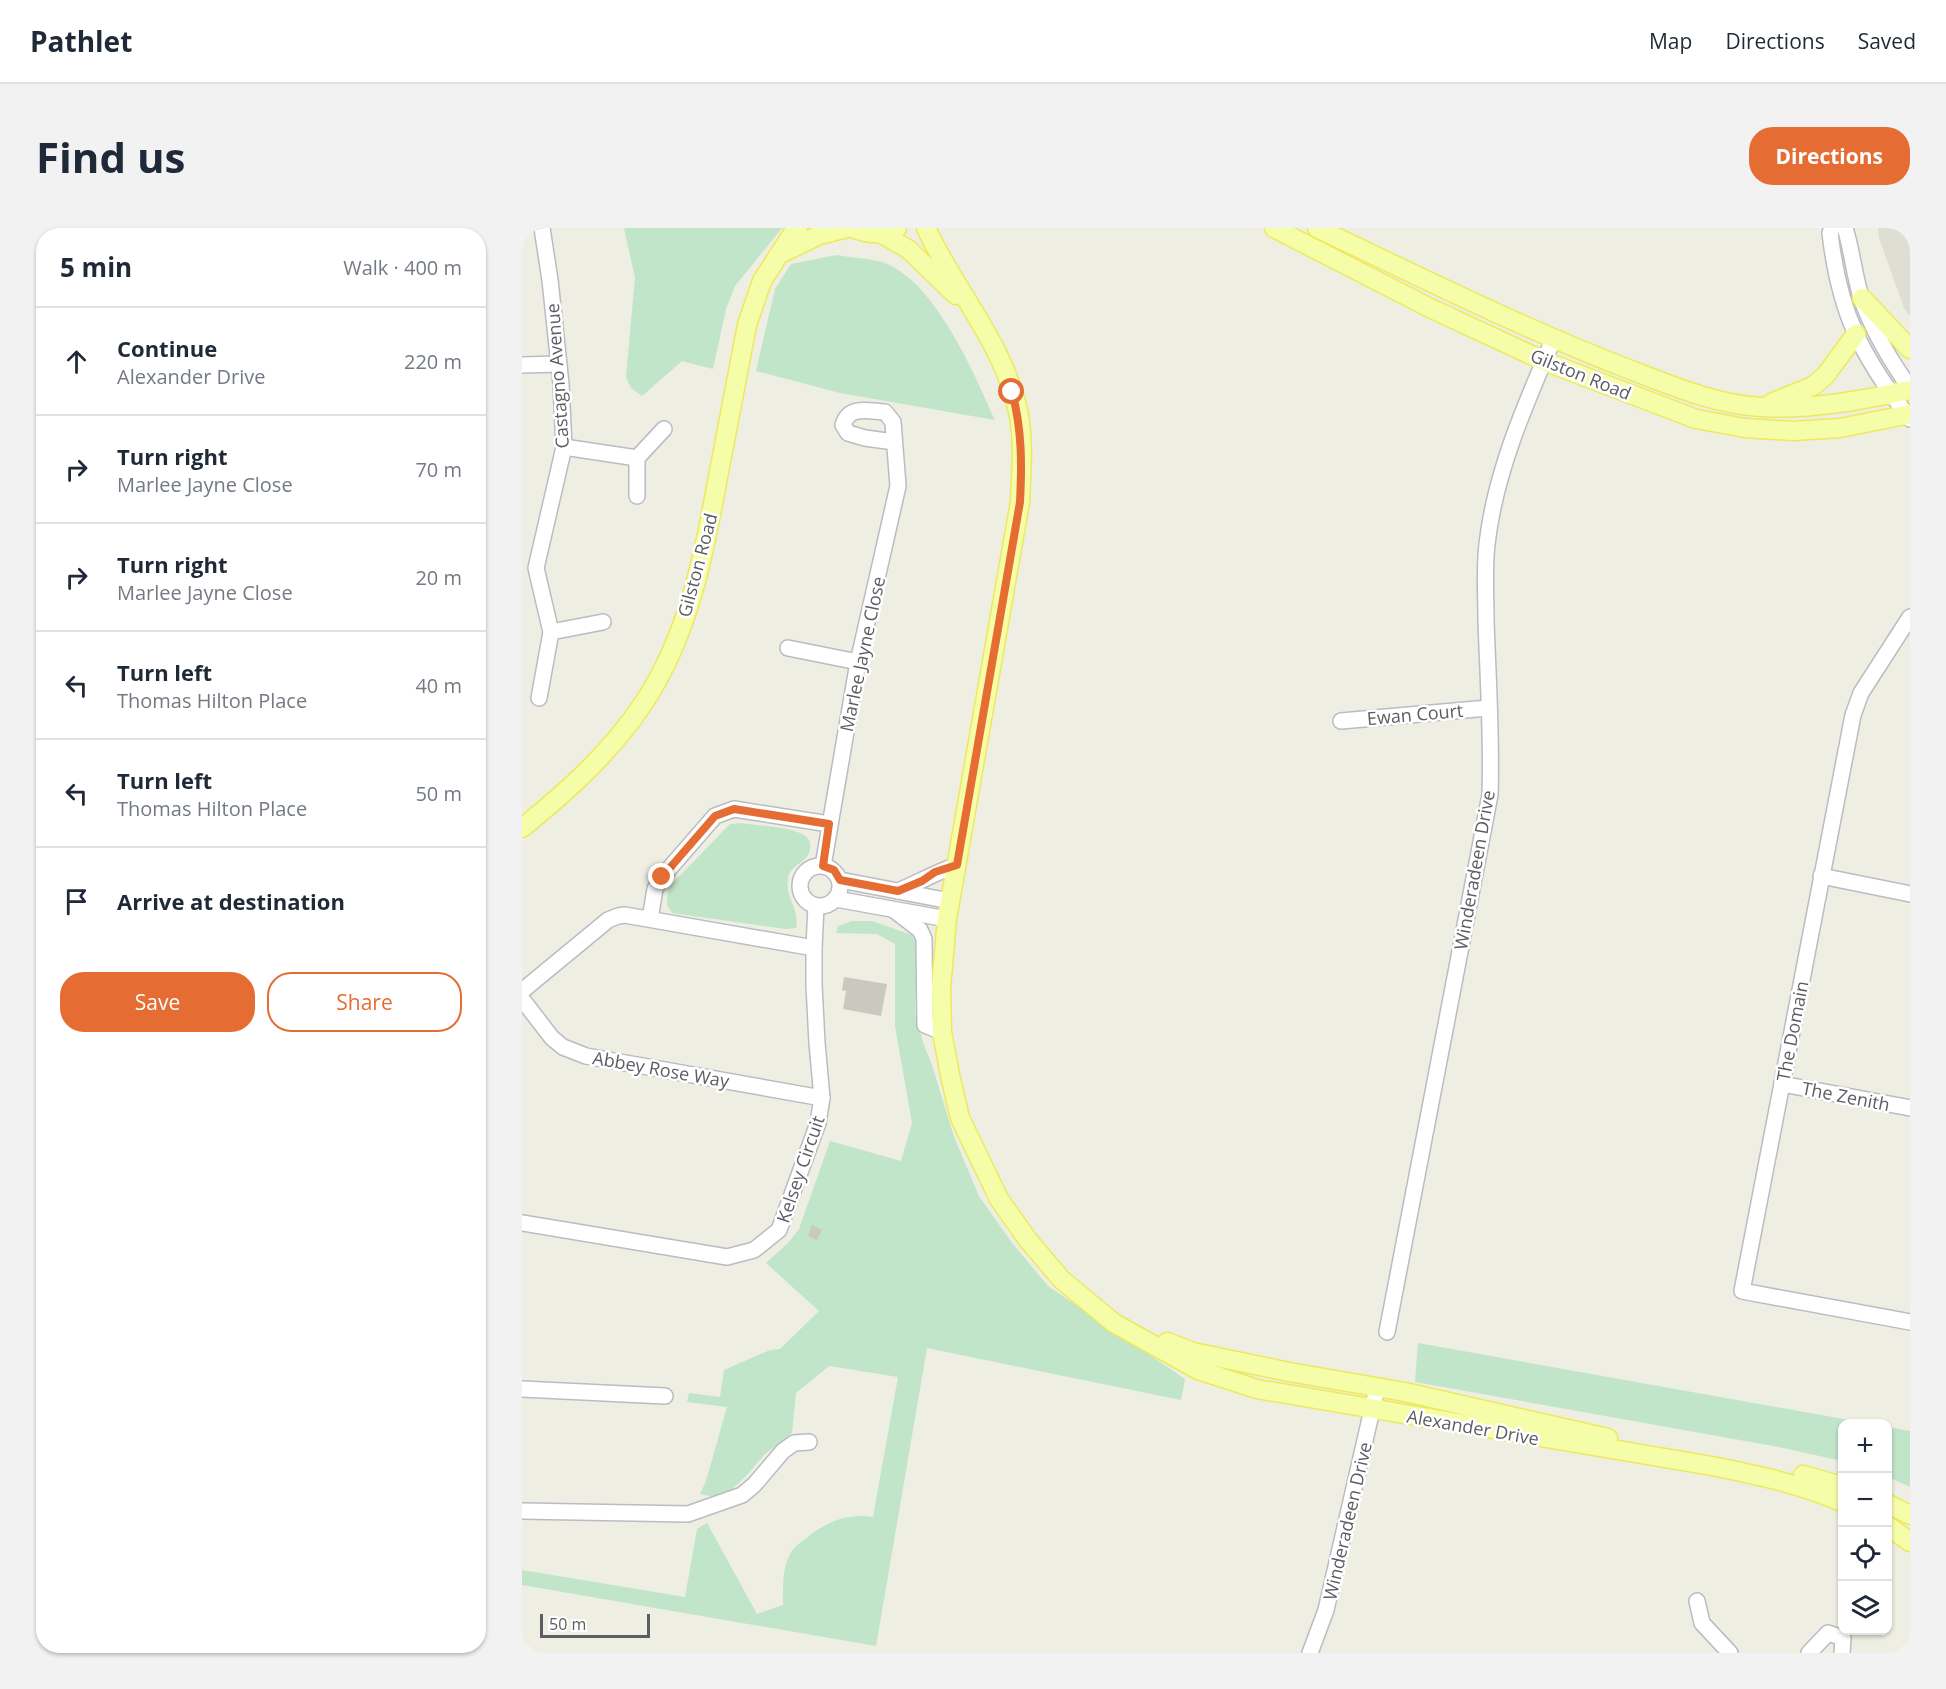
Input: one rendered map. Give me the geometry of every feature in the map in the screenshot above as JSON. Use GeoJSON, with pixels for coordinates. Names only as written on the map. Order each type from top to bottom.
{"type":"FeatureCollection","features":[{"type":"Feature","properties":{"kind":"main road","name":"Gilston Road"},"geometry":{"type":"LineString","coordinates":[[522,828],[573,785],[603,755],[645,701],[674,646],[703,561],[747,325],[762,281],[792,233],[798,228]]}},
{"type":"Feature","properties":{"kind":"main road"},"geometry":{"type":"LineString","coordinates":[[780,254],[819,235],[847,228]]}},
{"type":"Feature","properties":{"kind":"main road","name":"Alexander Drive"},"geometry":{"type":"LineString","coordinates":[[853,228],[865,233],[889,231],[970,308]]}},
{"type":"Feature","properties":{"kind":"main road","name":"Alexander Drive"},"geometry":{"type":"LineString","coordinates":[[926,228],[992,344],[1012,392],[1019,416],[1022,457],[1020,502],[948,910],[941,987],[942,1032],[960,1118],[999,1199],[1028,1240],[1062,1280],[1114,1323],[1198,1370],[1257,1389],[1712,1466],[1792,1484],[1838,1501]]}},
{"type":"Feature","properties":{"kind":"main road","name":"Gilston Road"},"geometry":{"type":"LineString","coordinates":[[1274,228],[1430,308],[1544,361],[1696,419],[1745,428],[1818,430],[1909,416]]}},
{"type":"Feature","properties":{"kind":"main road","name":"Gilston Road"},"geometry":{"type":"LineString","coordinates":[[1317,228],[1553,340],[1694,394],[1760,407],[1815,406],[1904,391]]}},
{"type":"Feature","properties":{"kind":"main road"},"geometry":{"type":"LineString","coordinates":[[1862,298],[1910,349]]}},
{"type":"Feature","properties":{"kind":"main road"},"geometry":{"type":"LineString","coordinates":[[1760,407],[1813,386],[1825,376],[1856,334]]}},
{"type":"Feature","properties":{"kind":"main road","name":"Alexander Drive"},"geometry":{"type":"LineString","coordinates":[[1114,1323],[1193,1352],[1406,1392],[1630,1443],[1810,1476],[1838,1485]]}},
{"type":"Feature","properties":{"kind":"main road"},"geometry":{"type":"LineString","coordinates":[[1892,1506],[1910,1515]]}},
{"type":"Feature","properties":{"kind":"main road"},"geometry":{"type":"LineString","coordinates":[[1888,1527],[1910,1542]]}},
{"type":"Feature","properties":{"kind":"street","name":"Castagno Avenue"},"geometry":{"type":"LineString","coordinates":[[539,698],[551,632],[529,567],[564,447],[559,364],[542,228]]}},
{"type":"Feature","properties":{"kind":"street"},"geometry":{"type":"LineString","coordinates":[[1832,228],[1830,233],[1834,266],[1856,334],[1904,391]]}},
{"type":"Feature","properties":{"kind":"street"},"geometry":{"type":"LineString","coordinates":[[1845,228],[1862,298],[1873,329],[1893,364],[1904,391],[1909,416]]}},
{"type":"Feature","properties":{"kind":"street","name":"Winderadeen Drive"},"geometry":{"type":"LineString","coordinates":[[1387,1332],[1490,795],[1491,745],[1485,581],[1489,524],[1501,477],[1553,340]]}},
{"type":"Feature","properties":{"kind":"street"},"geometry":{"type":"LineString","coordinates":[[522,365],[559,364]]}},
{"type":"Feature","properties":{"kind":"street"},"geometry":{"type":"LineString","coordinates":[[637,496],[637,458],[664,429]]}},
{"type":"Feature","properties":{"kind":"street","name":"Marlee Jayne Close"},"geometry":{"type":"LineString","coordinates":[[823,866],[858,662],[898,486],[894,442]]}},
{"type":"Feature","properties":{"kind":"street"},"geometry":{"type":"LineString","coordinates":[[564,447],[637,458]]}},
{"type":"Feature","properties":{"kind":"street","name":"The Domain"},"geometry":{"type":"LineString","coordinates":[[1910,617],[1857,703],[1821,876],[1742,1291],[1910,1322]]}},
{"type":"Feature","properties":{"kind":"street"},"geometry":{"type":"LineString","coordinates":[[551,632],[603,622]]}},
{"type":"Feature","properties":{"kind":"street"},"geometry":{"type":"LineString","coordinates":[[788,648],[858,662]]}},
{"type":"Feature","properties":{"kind":"street","name":"Ewan Court"},"geometry":{"type":"LineString","coordinates":[[1341,721],[1488,708]]}},
{"type":"Feature","properties":{"kind":"street"},"geometry":{"type":"LineString","coordinates":[[650,919],[655,889],[662,877],[715,816],[734,809],[829,824]]}},
{"type":"Feature","properties":{"kind":"street"},"geometry":{"type":"LineString","coordinates":[[898,891],[922,881],[935,872],[957,865]]}},
{"type":"Feature","properties":{"kind":"street"},"geometry":{"type":"LineString","coordinates":[[823,866],[834,870],[840,880],[840,890],[836,899],[829,904],[816,906],[804,897],[800,883],[807,870],[823,866]]}},
{"type":"Feature","properties":{"kind":"street"},"geometry":{"type":"LineString","coordinates":[[1821,876],[1910,894]]}},
{"type":"Feature","properties":{"kind":"street"},"geometry":{"type":"LineString","coordinates":[[840,880],[898,891],[948,910]]}},
{"type":"Feature","properties":{"kind":"street"},"geometry":{"type":"LineString","coordinates":[[836,899],[894,910],[948,910]]}},
{"type":"Feature","properties":{"kind":"street","name":"Kelsey Circuit"},"geometry":{"type":"LineString","coordinates":[[522,1223],[728,1257],[754,1250],[779,1230],[818,1123],[822,1098],[817,1043],[814,948],[816,906]]}},
{"type":"Feature","properties":{"kind":"street"},"geometry":{"type":"LineString","coordinates":[[894,910],[920,930],[924,939],[925,1025],[942,1032]]}},
{"type":"Feature","properties":{"kind":"street"},"geometry":{"type":"LineString","coordinates":[[522,991],[608,920],[618,916],[650,919],[814,948]]}},
{"type":"Feature","properties":{"kind":"street","name":"Abbey Rose Way"},"geometry":{"type":"LineString","coordinates":[[522,999],[552,1038],[562,1047],[586,1056],[822,1098]]}},
{"type":"Feature","properties":{"kind":"street","name":"The Zenith"},"geometry":{"type":"LineString","coordinates":[[1782,1084],[1910,1108]]}},
{"type":"Feature","properties":{"kind":"street","name":"Winderadeen Drive"},"geometry":{"type":"LineString","coordinates":[[1310,1653],[1326,1610],[1377,1388]]}},
{"type":"Feature","properties":{"kind":"street"},"geometry":{"type":"LineString","coordinates":[[522,1389],[665,1396]]}},
{"type":"Feature","properties":{"kind":"street"},"geometry":{"type":"LineString","coordinates":[[522,1511],[688,1514],[742,1495],[754,1485],[783,1450],[794,1443],[809,1442]]}},
{"type":"Feature","properties":{"kind":"street"},"geometry":{"type":"LineString","coordinates":[[1697,1601],[1702,1623],[1730,1653]]}},
{"type":"Feature","properties":{"kind":"street"},"geometry":{"type":"LineString","coordinates":[[1809,1653],[1828,1633],[1843,1638],[1842,1653]]}},
{"type":"Feature","properties":{"kind":"shaded area"},"geometry":{"type":"Polygon","coordinates":[[[1878,228],[1910,228],[1910,316],[1904,308],[1879,238],[1878,228]]]}},
{"type":"Feature","properties":{"kind":"green space"},"geometry":{"type":"Polygon","coordinates":[[[624,228],[782,228],[735,286],[726,309],[713,369],[682,361],[642,396],[631,388],[626,377],[635,278],[624,228]]]}},
{"type":"Feature","properties":{"kind":"green space"},"geometry":{"type":"Polygon","coordinates":[[[837,255],[882,262],[901,272],[919,287],[935,307],[964,354],[995,420],[840,393],[756,371],[775,289],[791,264],[837,255]]]}},
{"type":"Feature","properties":{"kind":"green space"},"geometry":{"type":"Polygon","coordinates":[[[740,823],[786,829],[803,834],[810,842],[808,855],[791,871],[788,879],[797,921],[796,928],[786,929],[672,913],[667,905],[668,888],[730,824],[740,823]]]}},
{"type":"Feature","properties":{"kind":"green space"},"geometry":{"type":"Polygon","coordinates":[[[852,921],[872,921],[912,935],[917,947],[915,1015],[954,1137],[979,1196],[1012,1243],[1048,1286],[1185,1379],[1181,1400],[927,1348],[876,1646],[522,1585],[522,1570],[685,1597],[697,1529],[707,1523],[757,1614],[783,1605],[787,1560],[798,1545],[819,1529],[836,1521],[863,1516],[873,1517],[898,1377],[829,1366],[796,1393],[792,1433],[764,1455],[732,1489],[714,1497],[700,1494],[706,1481],[727,1407],[687,1402],[689,1393],[720,1397],[724,1370],[770,1350],[780,1349],[819,1311],[766,1263],[788,1243],[799,1229],[830,1141],[901,1161],[912,1123],[895,1026],[895,944],[877,934],[836,933],[838,926],[852,921]]]}},
{"type":"Feature","properties":{"kind":"green space"},"geometry":{"type":"Polygon","coordinates":[[[1418,1343],[1844,1419],[1838,1419],[1838,1460],[1779,1447],[1415,1382],[1418,1343]]]}},
{"type":"Feature","properties":{"kind":"green space"},"geometry":{"type":"Polygon","coordinates":[[[1892,1428],[1910,1431],[1910,1487],[1892,1479],[1892,1428]]]}},
{"type":"Feature","properties":{"kind":"building"},"geometry":{"type":"Polygon","coordinates":[[[844,977],[887,984],[881,1016],[843,1009],[846,991],[842,990],[844,977]]]}},
{"type":"Feature","properties":{"kind":"building"},"geometry":{"type":"Polygon","coordinates":[[[812,1225],[822,1230],[817,1240],[808,1236],[812,1225]]]}},
{"type":"Feature","properties":{"kind":"route"},"geometry":{"type":"LineString","coordinates":[[662,877],[715,816],[734,809],[829,824],[823,866],[834,870],[840,880],[898,891],[922,881],[935,872],[957,865],[1020,502],[1022,457],[1019,416],[1012,392]]}}]}
